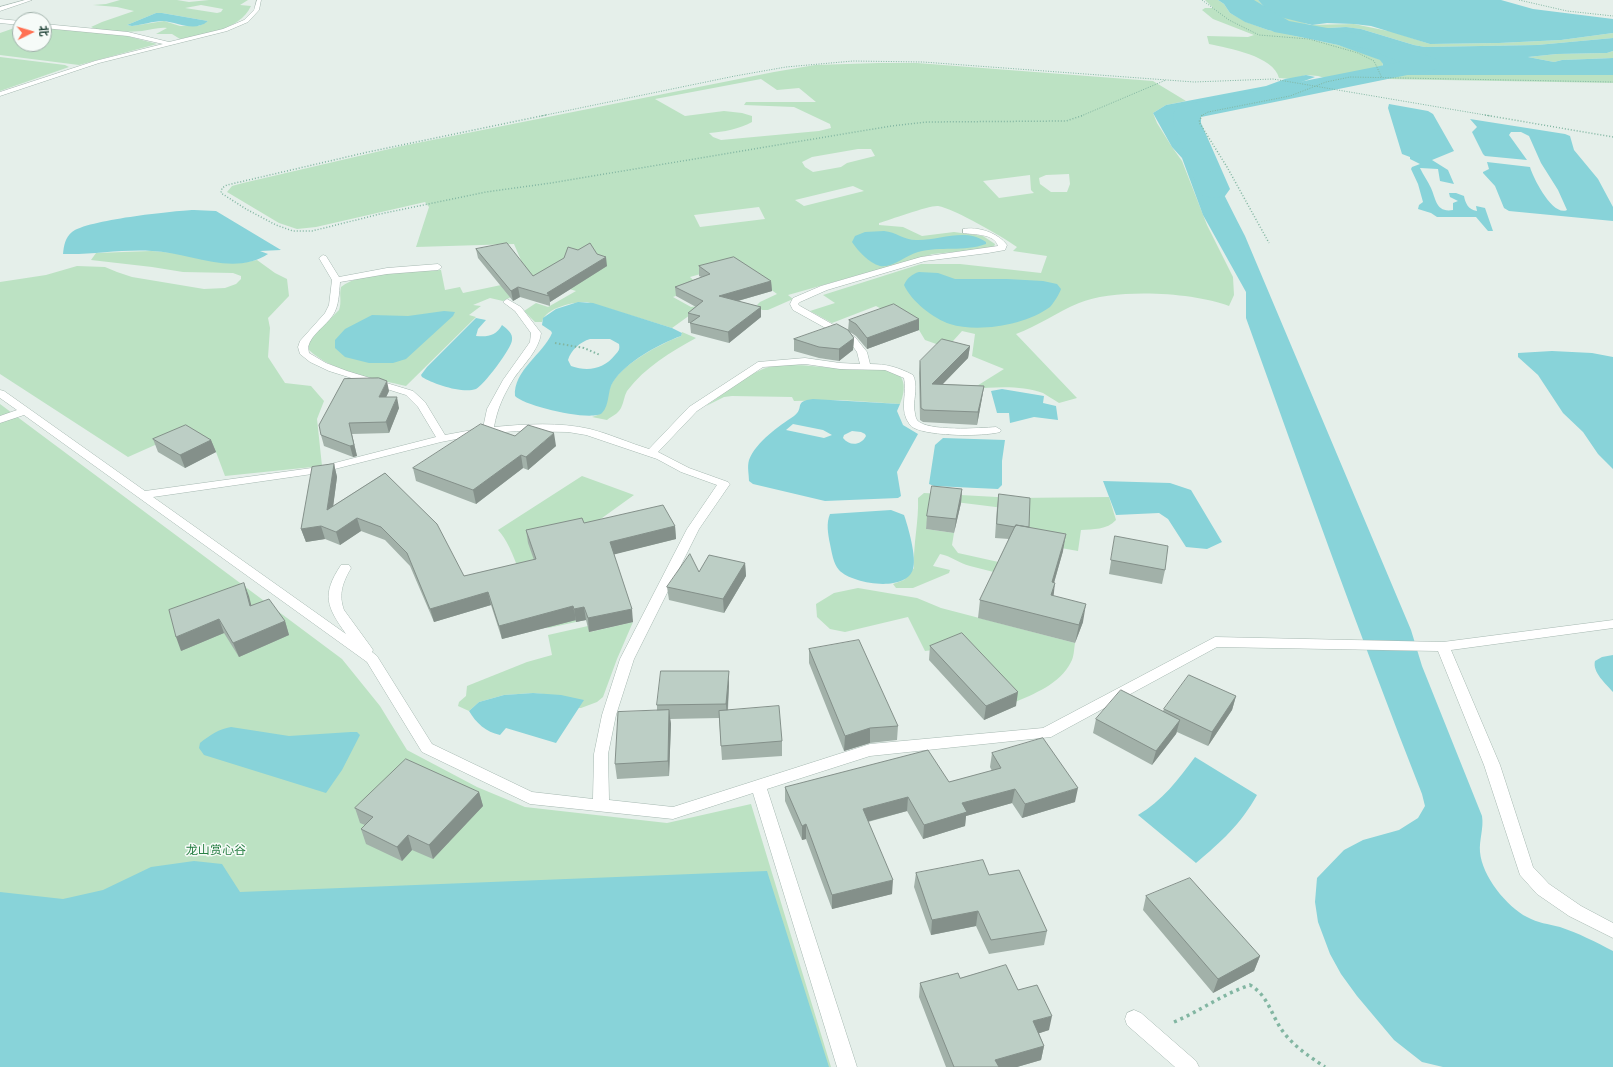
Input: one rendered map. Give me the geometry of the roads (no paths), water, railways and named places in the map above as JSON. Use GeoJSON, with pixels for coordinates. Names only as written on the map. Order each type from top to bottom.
{"type":"FeatureCollection","features":[{"type":"Feature","properties":{"kind":"street"},"geometry":{"type":"LineString","coordinates":[[0,9],[30,0]]}},
{"type":"Feature","properties":{"kind":"street"},"geometry":{"type":"LineString","coordinates":[[0,94],[98,62],[225,30],[246,21],[256,10],[260,0]]}},
{"type":"Feature","properties":{"kind":"street"},"geometry":{"type":"LineString","coordinates":[[0,21],[12,22]]}},
{"type":"Feature","properties":{"kind":"street"},"geometry":{"type":"LineString","coordinates":[[52,27],[128,34],[168,44]]}},
{"type":"Feature","properties":{"kind":"street"},"geometry":{"type":"LineString","coordinates":[[866,367],[862,352],[852,340],[796,308],[794,304],[796,300],[824,288],[924,259],[1002,248],[1002,243],[993,237],[980,232],[966,230]]}},
{"type":"Feature","properties":{"kind":"street"},"geometry":{"type":"LineString","coordinates":[[323,258],[336,280],[332,310],[304,341],[303,347],[305,354],[328,367],[385,385],[407,390],[422,406],[442,438]]}},
{"type":"Feature","properties":{"kind":"street"},"geometry":{"type":"LineString","coordinates":[[336,280],[386,271],[438,267]]}},
{"type":"Feature","properties":{"kind":"street"},"geometry":{"type":"LineString","coordinates":[[488,431],[492,409],[508,380],[535,342],[536,333],[531,324],[518,309],[507,302]]}},
{"type":"Feature","properties":{"kind":"street"},"geometry":{"type":"LineString","coordinates":[[650,454],[693,409],[761,364],[805,361],[840,366],[885,367],[896,370],[909,378],[911,385],[910,414],[913,423],[920,427],[968,431],[996,430]]}},
{"type":"Feature","properties":{"kind":"street"},"geometry":{"type":"LineString","coordinates":[[0,393],[372,659]]}},
{"type":"Feature","properties":{"kind":"street"},"geometry":{"type":"LineString","coordinates":[[0,420],[25,411]]}},
{"type":"Feature","properties":{"kind":"street"},"geometry":{"type":"LineString","coordinates":[[143,495],[319,470],[442,438],[517,428],[568,429],[588,432],[650,454],[685,470],[724,484],[693,529],[627,659],[609,715],[601,754],[600,805]]}},
{"type":"Feature","properties":{"kind":"street"},"geometry":{"type":"LineString","coordinates":[[345,568],[335,589],[334,598],[341,614],[372,659],[427,748],[530,798],[673,813],[870,750],[1046,733],[1215,642],[1443,647],[1613,624]]}},
{"type":"Feature","properties":{"kind":"street"},"geometry":{"type":"LineString","coordinates":[[1443,647],[1492,765],[1526,870],[1543,890],[1575,911],[1613,932]]}},
{"type":"Feature","properties":{"kind":"street"},"geometry":{"type":"LineString","coordinates":[[758,785],[847,1067]]}},
{"type":"Feature","properties":{"kind":"street"},"geometry":{"type":"LineString","coordinates":[[1141,1025],[1189,1067]]}},
{"type":"Feature","properties":{"kind":"water"},"geometry":{"type":"Polygon","coordinates":[[[1218,0],[1243,0],[1251,10],[1263,19],[1310,29],[1346,27],[1361,29],[1425,47],[1537,45],[1613,38],[1613,51],[1607,53],[1557,54],[1528,57],[1554,62],[1562,60],[1613,58],[1613,75],[1387,75],[1382,71],[1383,64],[1380,60],[1338,45],[1268,30],[1245,22],[1230,13],[1224,4],[1218,0]]]}},
{"type":"Feature","properties":{"kind":"water"},"geometry":{"type":"Polygon","coordinates":[[[1258,0],[1501,0],[1533,9],[1613,19],[1613,33],[1561,40],[1430,44],[1371,26],[1327,23],[1312,25],[1284,18],[1275,15],[1265,8],[1258,0]]]}},
{"type":"Feature","properties":{"kind":"water"},"geometry":{"type":"Polygon","coordinates":[[[156,13],[208,21],[192,27],[163,21],[132,26],[127,25],[156,13]]]}},
{"type":"Feature","properties":{"kind":"water"},"geometry":{"type":"Polygon","coordinates":[[[1306,75],[1315,77],[1280,90],[1187,110],[1184,115],[1185,121],[1245,236],[1411,630],[1422,666],[1482,816],[1480,852],[1485,871],[1504,898],[1519,912],[1527,917],[1535,921],[1573,932],[1613,951],[1613,1067],[1443,1067],[1422,1062],[1394,1040],[1357,996],[1341,974],[1330,954],[1318,922],[1315,902],[1317,878],[1344,850],[1363,840],[1399,830],[1418,818],[1425,806],[1422,794],[1310,497],[1246,318],[1246,292],[1203,215],[1182,158],[1172,147],[1153,113],[1166,105],[1266,86],[1285,79],[1306,75]]]}},
{"type":"Feature","properties":{"kind":"water"},"geometry":{"type":"Polygon","coordinates":[[[1389,104],[1428,111],[1433,114],[1454,151],[1432,160],[1448,170],[1454,184],[1440,181],[1438,169],[1420,168],[1430,185],[1438,204],[1443,209],[1453,210],[1453,203],[1458,201],[1450,197],[1449,193],[1456,193],[1464,196],[1466,203],[1471,209],[1477,211],[1476,206],[1485,208],[1493,231],[1488,231],[1476,217],[1437,217],[1431,213],[1418,209],[1419,205],[1423,202],[1418,184],[1411,169],[1412,167],[1420,164],[1410,159],[1410,157],[1402,154],[1388,108],[1389,104]]]}},
{"type":"Feature","properties":{"kind":"water"},"geometry":{"type":"Polygon","coordinates":[[[1470,119],[1570,136],[1574,150],[1598,179],[1613,207],[1613,221],[1509,211],[1504,208],[1495,186],[1483,173],[1489,169],[1487,162],[1530,167],[1539,187],[1550,202],[1562,211],[1567,210],[1558,190],[1541,163],[1529,136],[1521,132],[1511,132],[1509,135],[1527,160],[1485,156],[1472,132],[1477,127],[1470,119]]]}},
{"type":"Feature","properties":{"kind":"water"},"geometry":{"type":"Polygon","coordinates":[[[194,210],[216,211],[281,250],[260,251],[268,254],[254,261],[240,263],[210,262],[166,252],[152,251],[63,254],[66,239],[72,232],[81,228],[111,220],[194,210]]]}},
{"type":"Feature","properties":{"kind":"water"},"geometry":{"type":"Polygon","coordinates":[[[884,231],[912,240],[925,240],[961,235],[969,236],[978,238],[986,242],[986,244],[969,248],[926,250],[913,254],[890,265],[880,266],[864,256],[852,242],[855,236],[865,232],[884,231]]]}},
{"type":"Feature","properties":{"kind":"water"},"geometry":{"type":"Polygon","coordinates":[[[919,272],[938,273],[955,279],[1043,281],[1057,284],[1061,289],[1050,307],[1028,319],[1002,326],[974,328],[961,327],[944,322],[930,314],[917,303],[907,291],[904,285],[907,280],[919,272]]]}},
{"type":"Feature","properties":{"kind":"water"},"geometry":{"type":"Polygon","coordinates":[[[578,302],[593,303],[672,328],[682,333],[681,336],[644,354],[619,375],[611,386],[605,410],[602,413],[585,416],[558,412],[531,404],[515,396],[516,387],[523,371],[548,341],[552,333],[542,325],[543,318],[556,309],[578,302]],[[590,339],[579,344],[569,356],[568,360],[571,366],[589,369],[601,366],[611,360],[619,349],[619,344],[610,339],[590,339]]]}},
{"type":"Feature","properties":{"kind":"water"},"geometry":{"type":"Polygon","coordinates":[[[444,311],[455,312],[453,316],[406,359],[393,363],[369,363],[345,357],[335,348],[335,340],[345,329],[372,315],[408,316],[444,311]]]}},
{"type":"Feature","properties":{"kind":"water"},"geometry":{"type":"Polygon","coordinates":[[[476,318],[486,320],[478,329],[476,336],[494,334],[502,325],[512,335],[511,344],[507,351],[485,381],[476,389],[464,390],[433,383],[422,377],[421,375],[427,367],[476,318]]]}},
{"type":"Feature","properties":{"kind":"water"},"geometry":{"type":"Polygon","coordinates":[[[1552,351],[1592,353],[1613,357],[1613,469],[1598,454],[1583,432],[1563,413],[1538,375],[1518,357],[1518,353],[1552,351]]]}},
{"type":"Feature","properties":{"kind":"water"},"geometry":{"type":"Polygon","coordinates":[[[1002,389],[1044,396],[1043,403],[1056,406],[1058,420],[1034,417],[1010,423],[1009,413],[997,413],[991,391],[1002,389]]]}},
{"type":"Feature","properties":{"kind":"water"},"geometry":{"type":"Polygon","coordinates":[[[813,399],[900,404],[897,411],[903,425],[918,434],[897,472],[901,496],[898,498],[825,501],[753,484],[749,481],[748,468],[752,453],[768,435],[794,416],[799,410],[801,403],[813,399]],[[793,424],[786,430],[824,438],[832,435],[823,430],[793,424]],[[852,431],[844,435],[843,438],[852,444],[861,442],[866,436],[861,432],[852,431]]]}},
{"type":"Feature","properties":{"kind":"water"},"geometry":{"type":"Polygon","coordinates":[[[943,438],[1005,440],[1002,461],[1002,485],[998,489],[934,486],[929,484],[935,445],[943,438]]]}},
{"type":"Feature","properties":{"kind":"water"},"geometry":{"type":"Polygon","coordinates":[[[1103,481],[1170,483],[1191,490],[1222,542],[1207,549],[1186,547],[1168,519],[1159,513],[1116,515],[1103,481]]]}},
{"type":"Feature","properties":{"kind":"water"},"geometry":{"type":"Polygon","coordinates":[[[891,510],[904,515],[910,534],[914,564],[908,577],[890,584],[878,584],[855,579],[839,570],[833,558],[829,536],[828,525],[830,514],[891,510]]]}},
{"type":"Feature","properties":{"kind":"water"},"geometry":{"type":"Polygon","coordinates":[[[1613,655],[1613,692],[1600,678],[1596,669],[1595,661],[1602,657],[1613,655]]]}},
{"type":"Feature","properties":{"kind":"water"},"geometry":{"type":"Polygon","coordinates":[[[533,693],[561,695],[584,700],[556,743],[506,728],[500,735],[495,734],[482,726],[469,711],[479,702],[504,695],[533,693]]]}},
{"type":"Feature","properties":{"kind":"water"},"geometry":{"type":"Polygon","coordinates":[[[231,727],[289,736],[351,732],[357,732],[360,735],[342,770],[326,793],[204,755],[199,748],[200,743],[207,737],[222,729],[231,727]]]}},
{"type":"Feature","properties":{"kind":"water"},"geometry":{"type":"Polygon","coordinates":[[[1195,757],[1257,795],[1251,806],[1230,832],[1196,863],[1138,815],[1162,797],[1176,782],[1195,757]]]}},
{"type":"Feature","properties":{"kind":"water"},"geometry":{"type":"Polygon","coordinates":[[[194,861],[222,864],[240,892],[767,871],[829,1067],[0,1067],[0,892],[63,899],[103,890],[151,867],[194,861]]]}},
{"type":"Feature","properties":{"kind":"waterway"},"geometry":{"type":"LineString","coordinates":[[1214,189],[1187,123],[1188,112],[1427,64],[1374,43],[1282,27],[1239,0]]}},
{"type":"Feature","properties":{"kind":"park label","name":"龙山赏心谷"},"geometry":{"type":"Point","coordinates":[216,851]}}]}
